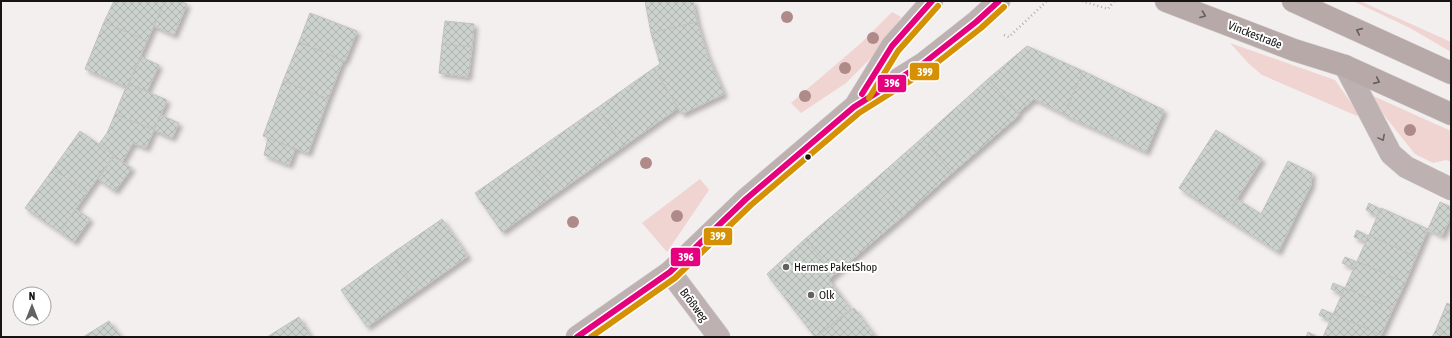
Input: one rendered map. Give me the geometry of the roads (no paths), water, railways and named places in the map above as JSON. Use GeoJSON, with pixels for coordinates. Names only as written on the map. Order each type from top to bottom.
{"type":"FeatureCollection","features":[{"type":"Feature","properties":{"kind":"main road","name":"Vinckestraße"},"geometry":{"type":"LineString","coordinates":[[1166,1],[1294,50],[1345,66],[1451,114]]}},
{"type":"Feature","properties":{"kind":"main road"},"geometry":{"type":"LineString","coordinates":[[1293,1],[1451,73]]}},
{"type":"Feature","properties":{"kind":"street"},"geometry":{"type":"LineString","coordinates":[[854,107],[892,46],[932,1]]}},
{"type":"Feature","properties":{"kind":"street"},"geometry":{"type":"LineString","coordinates":[[578,337],[670,272],[746,199],[854,107],[924,63],[976,22],[999,1]]}},
{"type":"Feature","properties":{"kind":"street"},"geometry":{"type":"LineString","coordinates":[[1345,66],[1390,154],[1406,167],[1451,189]]}},
{"type":"Feature","properties":{"kind":"street","name":"Brößweg"},"geometry":{"type":"LineString","coordinates":[[670,272],[720,337]]}},
{"type":"Feature","properties":{"kind":"place","name":"Hermes PaketShop"},"geometry":{"type":"Point","coordinates":[786,267]}},
{"type":"Feature","properties":{"kind":"place","name":"Olk"},"geometry":{"type":"Point","coordinates":[811,295]}}]}
